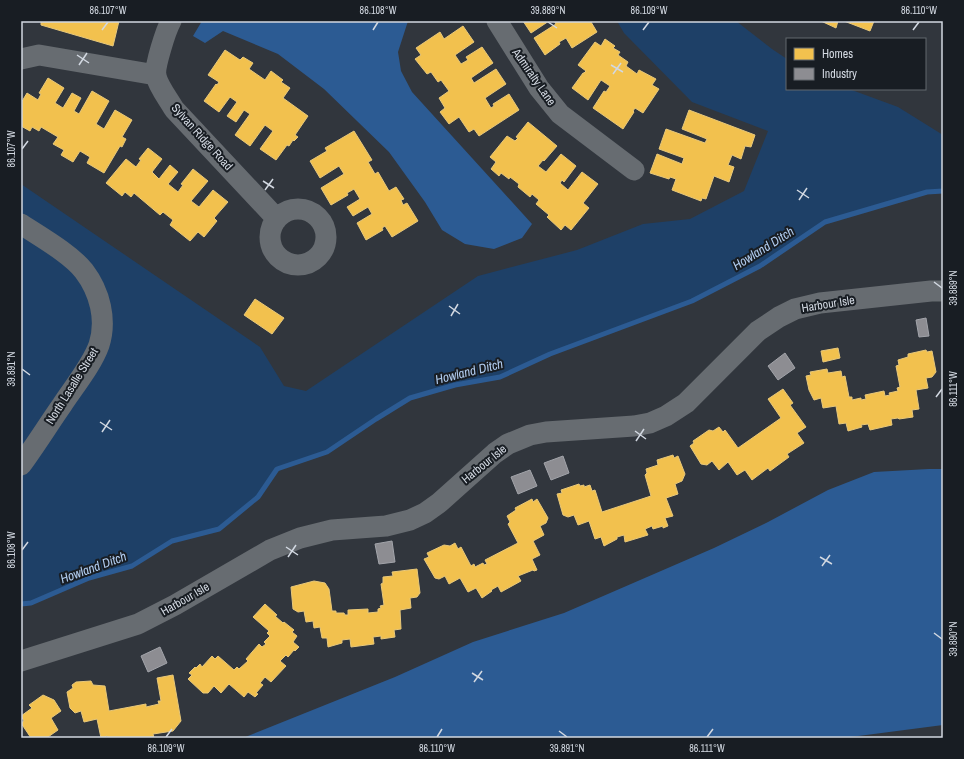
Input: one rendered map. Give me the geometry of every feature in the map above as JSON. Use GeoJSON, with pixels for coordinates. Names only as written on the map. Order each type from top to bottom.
{"type":"FeatureCollection","features":[{"type":"Feature","properties":{"kind":"street"},"geometry":{"type":"LineString","coordinates":[[21,59],[39,55],[156,75],[165,34],[171,21]]}},
{"type":"Feature","properties":{"kind":"street","name":"Admiralty Lane"},"geometry":{"type":"LineString","coordinates":[[497,21],[539,88],[557,110],[573,124],[634,170]]}},
{"type":"Feature","properties":{"kind":"street","name":"Sylvan Ridge Road"},"geometry":{"type":"LineString","coordinates":[[156,75],[162,90],[174,109],[277,219]]}},
{"type":"Feature","properties":{"kind":"street","name":"North Lasalle Street"},"geometry":{"type":"LineString","coordinates":[[21,224],[71,259],[84,271],[95,288],[100,300],[103,322],[99,346],[87,367],[21,465]]}},
{"type":"Feature","properties":{"kind":"street","name":"Harbour Isle"},"geometry":{"type":"LineString","coordinates":[[21,661],[113,632],[153,617],[270,550],[300,538],[332,530],[386,526],[410,520],[425,513],[439,503],[494,453],[508,444],[522,438],[546,432],[634,426],[650,423],[666,416],[686,403],[758,331],[778,317],[795,309],[820,303],[943,291]]}},
{"type":"Feature","properties":{"kind":"shaded area"},"geometry":{"type":"Polygon","coordinates":[[[202,21],[408,21],[398,52],[401,71],[412,92],[532,224],[522,238],[494,249],[465,244],[442,230],[425,202],[389,152],[324,89],[278,54],[223,31],[205,43],[193,36],[202,21]]]}},
{"type":"Feature","properties":{"kind":"shaded area"},"geometry":{"type":"Polygon","coordinates":[[[617,21],[736,21],[786,58],[786,90],[852,90],[898,107],[943,135],[943,191],[927,192],[825,222],[760,266],[692,301],[550,354],[500,377],[455,385],[410,398],[327,452],[277,469],[258,497],[219,529],[172,541],[132,566],[89,578],[31,603],[21,604],[21,184],[260,347],[284,386],[306,391],[478,276],[577,250],[643,224],[690,219],[744,191],[768,131],[692,102],[624,33],[617,21]]]}},
{"type":"Feature","properties":{"kind":"shaded area"},"geometry":{"type":"Polygon","coordinates":[[[943,469],[943,725],[843,738],[243,738],[395,677],[473,642],[564,613],[714,548],[768,522],[828,490],[874,472],[943,469]]]}},
{"type":"Feature","properties":{"kind":"building: Homes"},"geometry":{"type":"Polygon","coordinates":[[[41,21],[119,21],[113,46],[41,25],[41,21]]]}},
{"type":"Feature","properties":{"kind":"building: Homes"},"geometry":{"type":"Polygon","coordinates":[[[523,21],[549,21],[531,33],[523,21]]]}},
{"type":"Feature","properties":{"kind":"building: Homes"},"geometry":{"type":"Polygon","coordinates":[[[554,21],[592,21],[591,22],[597,32],[572,48],[566,38],[559,42],[560,44],[545,55],[534,38],[556,24],[554,21]]]}},
{"type":"Feature","properties":{"kind":"building: Homes"},"geometry":{"type":"Polygon","coordinates":[[[821,21],[838,21],[836,28],[821,21]]]}},
{"type":"Feature","properties":{"kind":"building: Homes"},"geometry":{"type":"Polygon","coordinates":[[[844,21],[874,21],[870,31],[844,21]]]}},
{"type":"Feature","properties":{"kind":"building: Homes"},"geometry":{"type":"Polygon","coordinates":[[[463,26],[474,42],[455,55],[461,64],[468,60],[466,57],[482,47],[493,63],[471,78],[474,83],[496,69],[506,84],[485,98],[491,108],[494,106],[493,104],[509,94],[519,110],[479,136],[474,129],[469,132],[459,117],[449,124],[440,112],[445,108],[439,98],[449,91],[441,80],[438,82],[431,72],[427,74],[415,59],[421,55],[416,48],[440,32],[444,39],[463,26]]]}},
{"type":"Feature","properties":{"kind":"building: Homes"},"geometry":{"type":"Polygon","coordinates":[[[605,39],[615,46],[613,48],[620,52],[618,55],[628,62],[626,66],[637,74],[639,70],[656,79],[652,85],[659,89],[643,113],[635,108],[623,129],[593,108],[604,91],[606,92],[610,86],[601,80],[588,100],[572,88],[586,71],[578,65],[595,42],[601,46],[605,39]]]}},
{"type":"Feature","properties":{"kind":"building: Homes"},"geometry":{"type":"Polygon","coordinates":[[[225,50],[240,60],[243,57],[253,63],[249,69],[265,80],[271,71],[283,80],[281,82],[290,88],[283,98],[308,116],[295,135],[298,137],[294,141],[293,140],[289,146],[287,145],[276,160],[260,149],[273,131],[265,125],[250,146],[235,135],[250,114],[244,110],[236,122],[227,116],[237,102],[230,97],[219,112],[204,101],[219,82],[208,75],[225,50]]]}},
{"type":"Feature","properties":{"kind":"building: Homes"},"geometry":{"type":"Polygon","coordinates":[[[48,78],[64,88],[55,103],[63,108],[72,93],[81,98],[74,111],[79,114],[92,91],[109,101],[96,124],[104,129],[115,110],[132,120],[122,137],[126,139],[122,147],[120,146],[104,173],[87,163],[90,157],[80,151],[73,162],[61,155],[64,150],[53,144],[58,137],[41,127],[39,131],[32,127],[30,131],[21,126],[21,103],[27,93],[38,100],[41,94],[39,93],[48,78]]]}},
{"type":"Feature","properties":{"kind":"building: Homes"},"geometry":{"type":"Polygon","coordinates":[[[689,110],[755,135],[751,147],[745,146],[741,159],[732,155],[728,165],[734,167],[729,182],[714,176],[706,199],[702,198],[701,201],[672,190],[676,179],[670,177],[669,179],[650,173],[657,154],[682,164],[684,158],[659,149],[666,129],[705,143],[707,139],[682,129],[689,110]]]}},
{"type":"Feature","properties":{"kind":"building: Homes"},"geometry":{"type":"Polygon","coordinates":[[[528,122],[557,146],[538,166],[546,172],[561,154],[576,166],[564,182],[562,180],[560,183],[568,190],[582,172],[598,184],[583,203],[589,208],[571,230],[565,225],[561,230],[547,217],[549,215],[536,204],[539,200],[532,194],[530,197],[518,187],[519,184],[510,177],[509,179],[501,173],[499,176],[491,169],[496,162],[490,157],[507,136],[515,141],[518,138],[516,137],[528,122]]]}},
{"type":"Feature","properties":{"kind":"building: Homes"},"geometry":{"type":"Polygon","coordinates":[[[354,131],[372,160],[368,162],[375,174],[378,172],[389,191],[396,187],[404,199],[401,200],[403,205],[407,203],[418,221],[392,237],[385,226],[382,228],[383,230],[366,240],[357,223],[372,214],[368,207],[353,216],[347,207],[360,199],[354,189],[347,193],[348,195],[331,205],[321,188],[344,174],[339,166],[320,178],[310,161],[327,151],[325,148],[354,131]]]}},
{"type":"Feature","properties":{"kind":"building: Homes"},"geometry":{"type":"Polygon","coordinates":[[[148,148],[162,159],[152,172],[159,179],[170,165],[178,172],[168,184],[178,192],[183,185],[181,184],[193,169],[208,181],[191,201],[199,207],[213,190],[228,202],[214,218],[217,221],[204,237],[198,232],[190,241],[170,225],[173,220],[163,212],[160,215],[134,193],[131,197],[125,192],[122,196],[106,183],[126,159],[136,167],[141,160],[139,159],[148,148]]]}},
{"type":"Feature","properties":{"kind":"building: Homes"},"geometry":{"type":"Polygon","coordinates":[[[255,299],[284,318],[272,334],[244,315],[255,299]]]}},
{"type":"Feature","properties":{"kind":"building: Homes"},"geometry":{"type":"Polygon","coordinates":[[[838,348],[840,358],[823,362],[821,351],[838,348]]]}},
{"type":"Feature","properties":{"kind":"building: Homes"},"geometry":{"type":"Polygon","coordinates":[[[926,350],[927,352],[932,351],[936,372],[932,377],[926,378],[928,388],[916,390],[919,409],[912,410],[913,417],[891,419],[892,425],[870,430],[868,424],[861,425],[862,427],[848,431],[846,423],[839,424],[836,406],[823,408],[821,398],[814,400],[809,390],[806,376],[811,375],[810,372],[827,369],[828,373],[841,371],[842,377],[845,376],[849,397],[852,397],[852,400],[861,398],[861,400],[866,399],[865,395],[884,391],[885,396],[890,395],[889,393],[898,391],[897,388],[900,387],[896,366],[899,365],[898,360],[908,357],[908,354],[926,350]]]}},
{"type":"Feature","properties":{"kind":"building: Homes"},"geometry":{"type":"Polygon","coordinates":[[[783,389],[793,403],[790,405],[806,427],[797,433],[804,443],[787,454],[789,457],[770,471],[768,468],[752,480],[745,470],[737,475],[728,462],[719,470],[712,461],[707,465],[701,464],[690,446],[694,443],[693,441],[709,430],[713,431],[719,427],[723,432],[725,430],[738,448],[781,418],[768,399],[783,389]]]}},
{"type":"Feature","properties":{"kind":"building: Homes"},"geometry":{"type":"Polygon","coordinates":[[[673,455],[674,458],[678,456],[685,474],[682,481],[675,484],[678,494],[666,498],[673,516],[665,518],[668,526],[653,529],[652,526],[645,529],[648,535],[625,542],[624,535],[617,537],[617,539],[604,546],[601,537],[595,539],[589,521],[578,525],[574,515],[568,517],[563,515],[557,494],[562,493],[561,490],[579,484],[580,486],[584,485],[584,487],[590,485],[592,491],[595,490],[602,512],[651,496],[645,475],[647,473],[646,469],[658,465],[657,460],[673,455]]]}},
{"type":"Feature","properties":{"kind":"building: Homes"},"geometry":{"type":"Polygon","coordinates":[[[532,499],[533,502],[537,499],[548,518],[546,523],[540,526],[544,535],[533,541],[540,555],[532,559],[537,570],[533,570],[518,576],[521,581],[501,592],[498,586],[482,598],[476,588],[468,592],[460,578],[449,584],[445,576],[439,579],[435,578],[424,559],[429,557],[427,553],[444,545],[450,546],[455,543],[458,549],[461,547],[471,566],[474,564],[475,567],[483,563],[484,565],[487,564],[485,560],[518,543],[508,524],[510,522],[507,516],[516,510],[515,508],[532,499]]]}},
{"type":"Feature","properties":{"kind":"building: Homes"},"geometry":{"type":"Polygon","coordinates":[[[417,569],[420,593],[417,597],[410,598],[411,608],[400,610],[401,629],[394,630],[395,637],[381,639],[381,636],[373,637],[374,644],[351,647],[350,639],[342,640],[342,643],[328,647],[327,638],[322,638],[320,627],[314,628],[313,621],[306,622],[304,611],[298,612],[293,609],[291,587],[314,581],[325,583],[329,589],[332,611],[336,611],[336,613],[344,613],[345,615],[348,615],[348,610],[368,609],[368,613],[378,612],[378,609],[381,608],[380,606],[384,605],[381,584],[383,583],[383,577],[393,576],[392,572],[417,569]]]}},
{"type":"Feature","properties":{"kind":"building: Homes"},"geometry":{"type":"Polygon","coordinates":[[[265,604],[277,615],[275,616],[294,630],[292,632],[297,636],[293,642],[299,647],[288,657],[286,655],[280,661],[286,666],[271,682],[265,677],[260,683],[263,685],[256,693],[258,694],[255,697],[248,692],[244,697],[229,684],[221,693],[214,686],[208,693],[203,693],[188,679],[192,675],[189,673],[195,667],[196,668],[200,664],[202,667],[212,656],[215,659],[218,656],[234,670],[237,667],[239,669],[248,661],[246,659],[259,644],[262,647],[266,644],[264,642],[270,636],[267,633],[269,631],[253,617],[265,604]]]}},
{"type":"Feature","properties":{"kind":"building: Homes"},"geometry":{"type":"Polygon","coordinates":[[[173,675],[181,721],[173,731],[153,734],[154,738],[108,738],[107,736],[101,738],[97,719],[84,722],[81,711],[75,713],[70,708],[67,692],[73,688],[72,685],[76,682],[91,681],[93,685],[105,686],[109,711],[146,704],[146,707],[159,704],[158,701],[161,701],[157,678],[173,675]]]}},
{"type":"Feature","properties":{"kind":"building: Homes"},"geometry":{"type":"Polygon","coordinates":[[[43,695],[54,700],[61,711],[51,718],[58,730],[48,737],[49,738],[31,738],[21,723],[24,721],[21,716],[32,708],[29,705],[43,695]]]}},
{"type":"Feature","properties":{"kind":"building: Industry"},"geometry":{"type":"Polygon","coordinates":[[[926,318],[929,336],[919,337],[916,320],[926,318]]]}},
{"type":"Feature","properties":{"kind":"building: Industry"},"geometry":{"type":"Polygon","coordinates":[[[785,353],[795,368],[778,380],[768,366],[785,353]]]}},
{"type":"Feature","properties":{"kind":"building: Industry"},"geometry":{"type":"Polygon","coordinates":[[[563,456],[569,473],[551,480],[544,463],[563,456]]]}},
{"type":"Feature","properties":{"kind":"building: Industry"},"geometry":{"type":"Polygon","coordinates":[[[530,470],[537,486],[518,494],[511,477],[530,470]]]}},
{"type":"Feature","properties":{"kind":"building: Industry"},"geometry":{"type":"Polygon","coordinates":[[[392,541],[395,562],[379,564],[375,544],[392,541]]]}},
{"type":"Feature","properties":{"kind":"building: Industry"},"geometry":{"type":"Polygon","coordinates":[[[160,647],[167,663],[148,672],[141,656],[160,647]]]}},
{"type":"Feature","properties":{"kind":"waterway","name":"Howland Ditch"},"geometry":{"type":"LineString","coordinates":[[21,604],[31,603],[89,578],[132,566],[172,541],[219,529],[258,497],[277,469],[327,452],[410,398],[455,385],[500,377],[550,354],[692,301],[760,266],[825,222],[927,192],[943,191]]}}]}
